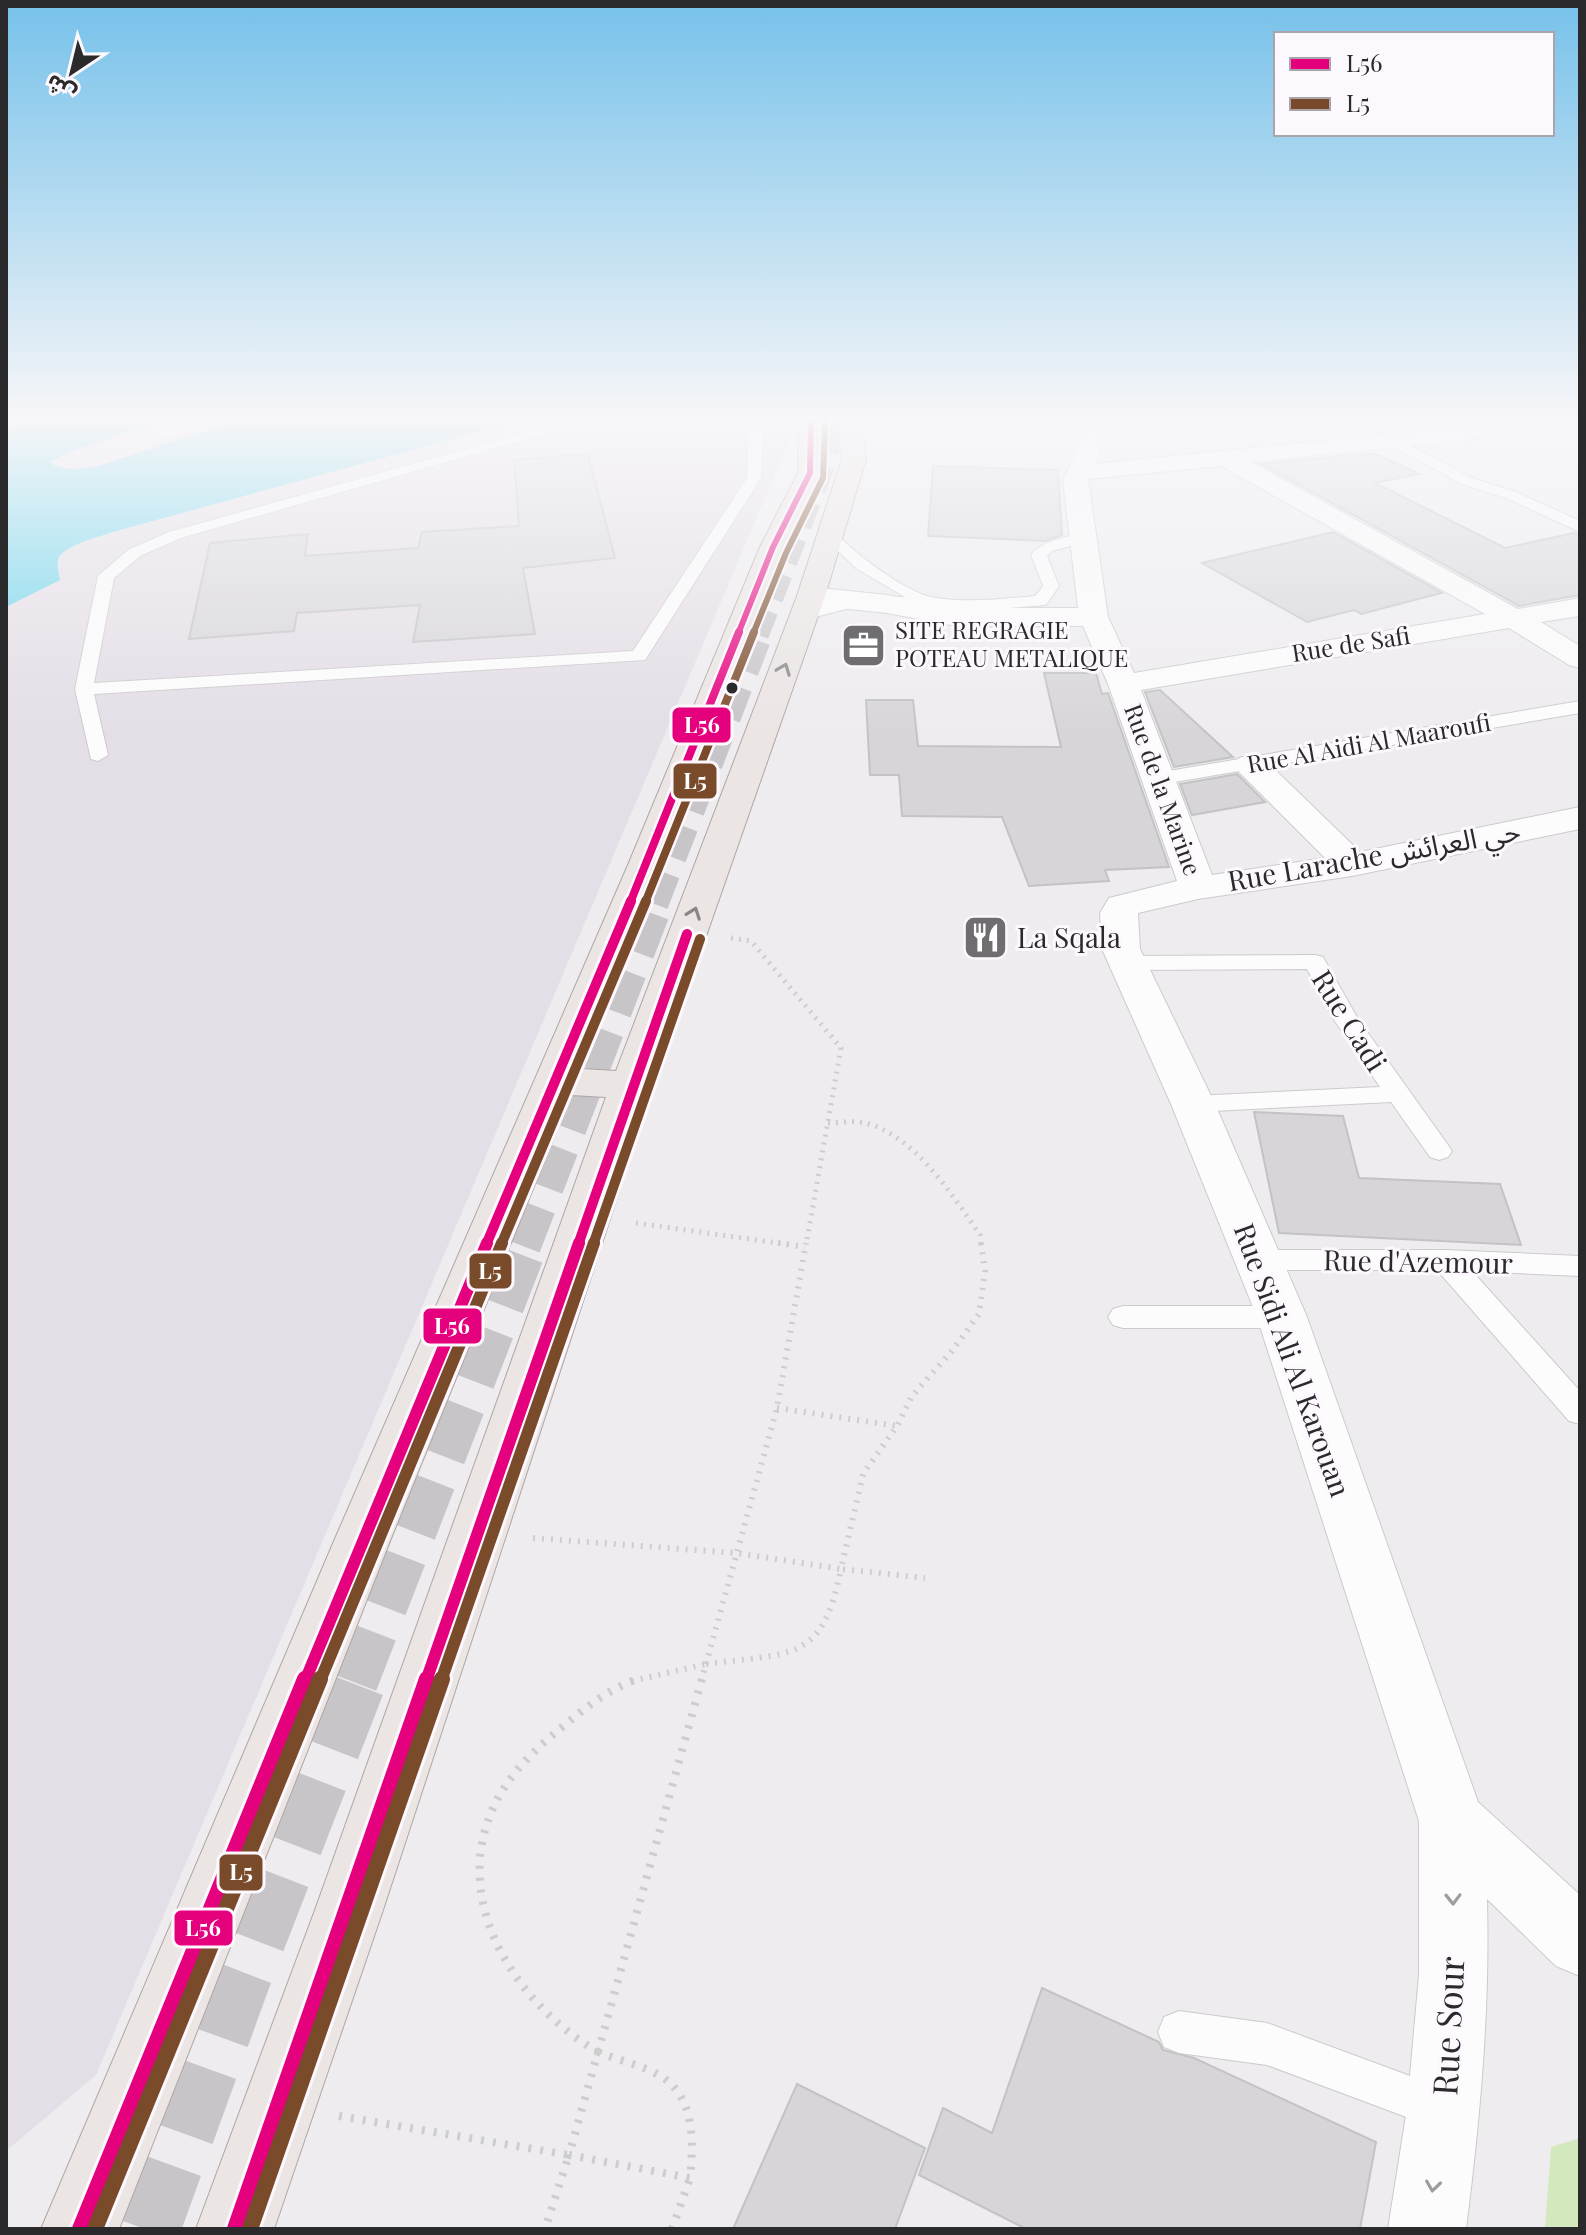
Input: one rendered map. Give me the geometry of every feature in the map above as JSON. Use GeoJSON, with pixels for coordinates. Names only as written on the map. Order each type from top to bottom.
{"type":"FeatureCollection","features":[{"type":"Feature","properties":{"kind":"main road"},"geometry":{"type":"LineString","coordinates":[[80,2229],[783,526]]}},
{"type":"Feature","properties":{"kind":"main road"},"geometry":{"type":"LineString","coordinates":[[235,2229],[688,930],[825,604],[832,526]]}},
{"type":"Feature","properties":{"kind":"main road"},"geometry":{"type":"LineString","coordinates":[[554,1081],[632,1085]]}},
{"type":"Feature","properties":{"kind":"street","name":"Rue de la Marine"},"geometry":{"type":"LineString","coordinates":[[1082,526],[1094,617],[1123,684],[1198,888]]}},
{"type":"Feature","properties":{"kind":"street"},"geometry":{"type":"LineString","coordinates":[[1348,526],[1580,659]]}},
{"type":"Feature","properties":{"kind":"street"},"geometry":{"type":"LineString","coordinates":[[825,604],[956,617],[1094,617]]}},
{"type":"Feature","properties":{"kind":"street","name":"Rue de Safi"},"geometry":{"type":"LineString","coordinates":[[1123,684],[1580,607]]}},
{"type":"Feature","properties":{"kind":"street"},"geometry":{"type":"LineString","coordinates":[[1251,765],[1352,865]]}},
{"type":"Feature","properties":{"kind":"street","name":"Rue Larache حي العرائش"},"geometry":{"type":"LineString","coordinates":[[1122,906],[1198,888],[1352,865],[1580,818]]}},
{"type":"Feature","properties":{"kind":"street","name":"Rue Sidi Ali Al Karouan"},"geometry":{"type":"LineString","coordinates":[[1122,906],[1119,913],[1121,949],[1193,1104],[1282,1317],[1452,1821]]}},
{"type":"Feature","properties":{"kind":"street"},"geometry":{"type":"LineString","coordinates":[[1452,1821],[1580,1942]]}},
{"type":"Feature","properties":{"kind":"street","name":"Rue Sour"},"geometry":{"type":"LineString","coordinates":[[1427,2229],[1444,2109],[1454,1975],[1452,1821]]}},
{"type":"Feature","properties":{"kind":"lane"},"geometry":{"type":"LineString","coordinates":[[98,755],[84,689],[106,576],[134,553],[175,535],[206,526]]}},
{"type":"Feature","properties":{"kind":"lane"},"geometry":{"type":"LineString","coordinates":[[84,689],[639,656],[723,526]]}},
{"type":"Feature","properties":{"kind":"lane"},"geometry":{"type":"LineString","coordinates":[[829,535],[844,555],[879,578],[929,603]]}},
{"type":"Feature","properties":{"kind":"lane"},"geometry":{"type":"LineString","coordinates":[[825,604],[929,603],[972,606],[1040,601],[1051,586],[1039,555],[1046,548],[1083,538]]}},
{"type":"Feature","properties":{"kind":"lane","name":"Rue Al Aidi Al Maaroufi"},"geometry":{"type":"LineString","coordinates":[[1157,779],[1580,707]]}},
{"type":"Feature","properties":{"kind":"lane","name":"Rue Cadi"},"geometry":{"type":"LineString","coordinates":[[1127,963],[1315,962],[1346,1020],[1439,1151]]}},
{"type":"Feature","properties":{"kind":"lane"},"geometry":{"type":"LineString","coordinates":[[1193,1104],[1396,1094]]}},
{"type":"Feature","properties":{"kind":"lane","name":"Rue d'Azemour"},"geometry":{"type":"LineString","coordinates":[[1256,1260],[1445,1260],[1580,1266]]}},
{"type":"Feature","properties":{"kind":"lane"},"geometry":{"type":"LineString","coordinates":[[1445,1260],[1580,1412]]}},
{"type":"Feature","properties":{"kind":"lane"},"geometry":{"type":"LineString","coordinates":[[1123,1317],[1282,1317]]}},
{"type":"Feature","properties":{"kind":"lane"},"geometry":{"type":"LineString","coordinates":[[1179,2032],[1267,2044],[1444,2109]]}},
{"type":"Feature","properties":{"kind":"path"},"geometry":{"type":"LineString","coordinates":[[545,2229],[569,2155],[777,1408],[841,1048],[751,941],[688,930]]}},
{"type":"Feature","properties":{"kind":"path"},"geometry":{"type":"LineString","coordinates":[[672,2229],[690,2178],[695,2132],[680,2094],[654,2070],[598,2052],[544,2017],[497,1954],[483,1897],[482,1846],[499,1794],[542,1740],[617,1686],[706,1664],[769,1658],[813,1639],[831,1613],[863,1474],[897,1426],[912,1396],[952,1351],[979,1314],[985,1271],[980,1235],[937,1172],[894,1137],[861,1122],[828,1123]]}},
{"type":"Feature","properties":{"kind":"path"},"geometry":{"type":"LineString","coordinates":[[587,1215],[805,1247]]}},
{"type":"Feature","properties":{"kind":"path"},"geometry":{"type":"LineString","coordinates":[[777,1408],[897,1426]]}},
{"type":"Feature","properties":{"kind":"path"},"geometry":{"type":"LineString","coordinates":[[478,1534],[736,1553],[925,1578]]}},
{"type":"Feature","properties":{"kind":"path"},"geometry":{"type":"LineString","coordinates":[[279,2106],[690,2178]]}},
{"type":"Feature","properties":{"kind":"shaded area"},"geometry":{"type":"Polygon","coordinates":[[[134,526],[753,526],[96,2075],[6,2151],[6,607],[60,580],[58,560],[63,552],[134,526]]]}},
{"type":"Feature","properties":{"kind":"green space"},"geometry":{"type":"Polygon","coordinates":[[[1580,2138],[1580,2229],[1545,2229],[1551,2147],[1580,2138]]]}},
{"type":"Feature","properties":{"kind":"water"},"geometry":{"type":"Polygon","coordinates":[[[6,526],[134,526],[85,541],[67,550],[58,562],[60,580],[6,607],[6,526]]]}},
{"type":"Feature","properties":{"kind":"building"},"geometry":{"type":"Polygon","coordinates":[[[514,526],[607,526],[615,558],[523,568],[535,634],[413,642],[420,605],[297,613],[294,631],[189,639],[210,543],[308,534],[305,556],[418,548],[422,532],[514,526]]]}},
{"type":"Feature","properties":{"kind":"building"},"geometry":{"type":"Polygon","coordinates":[[[929,526],[1061,526],[1062,535],[1045,541],[928,536],[929,526]]]}},
{"type":"Feature","properties":{"kind":"building"},"geometry":{"type":"Polygon","coordinates":[[[1374,526],[1462,526],[1505,548],[1574,533],[1580,535],[1580,595],[1519,606],[1374,526]]]}},
{"type":"Feature","properties":{"kind":"building"},"geometry":{"type":"Polygon","coordinates":[[[1333,532],[1442,593],[1361,614],[1354,610],[1307,622],[1202,563],[1333,532]]]}},
{"type":"Feature","properties":{"kind":"building"},"geometry":{"type":"Polygon","coordinates":[[[1044,673],[1096,673],[1102,694],[1108,693],[1169,867],[1105,870],[1109,881],[1029,886],[1002,817],[902,816],[899,775],[870,775],[866,700],[913,700],[918,746],[1061,747],[1044,673]]]}},
{"type":"Feature","properties":{"kind":"building"},"geometry":{"type":"Polygon","coordinates":[[[1160,690],[1233,757],[1174,767],[1145,692],[1160,690]]]}},
{"type":"Feature","properties":{"kind":"building"},"geometry":{"type":"Polygon","coordinates":[[[1237,774],[1265,802],[1192,815],[1180,784],[1237,774]]]}},
{"type":"Feature","properties":{"kind":"building"},"geometry":{"type":"Polygon","coordinates":[[[1254,1112],[1343,1116],[1359,1178],[1500,1184],[1521,1245],[1279,1233],[1254,1112]]]}},
{"type":"Feature","properties":{"kind":"building"},"geometry":{"type":"Polygon","coordinates":[[[1042,1988],[1159,2042],[1163,2050],[1194,2058],[1376,2142],[1360,2229],[1026,2229],[919,2175],[943,2108],[992,2133],[1042,1988]]]}},
{"type":"Feature","properties":{"kind":"building"},"geometry":{"type":"Polygon","coordinates":[[[797,2084],[925,2148],[895,2229],[733,2229],[797,2084]]]}},
{"type":"Feature","properties":{"kind":"tunnel"},"geometry":{"type":"LineString","coordinates":[[756,634],[798,526]]}},
{"type":"Feature","properties":{"kind":"tunnel"},"geometry":{"type":"LineString","coordinates":[[652,903],[757,632]]}},
{"type":"Feature","properties":{"kind":"tunnel"},"geometry":{"type":"LineString","coordinates":[[520,1245],[653,901]]}},
{"type":"Feature","properties":{"kind":"tunnel"},"geometry":{"type":"LineString","coordinates":[[351,1681],[521,1243]]}},
{"type":"Feature","properties":{"kind":"tunnel"},"geometry":{"type":"LineString","coordinates":[[145,2229],[236,1978],[352,1679]]}},
{"type":"Feature","properties":{"kind":"transit line","name":"L56"},"geometry":{"type":"LineString","coordinates":[[80,2229],[783,526]]}},
{"type":"Feature","properties":{"kind":"transit line","name":"L5"},"geometry":{"type":"LineString","coordinates":[[95,2229],[799,526]]}},
{"type":"Feature","properties":{"kind":"transit line","name":"L56"},"geometry":{"type":"LineString","coordinates":[[235,2229],[687,934]]}},
{"type":"Feature","properties":{"kind":"transit line","name":"L5"},"geometry":{"type":"LineString","coordinates":[[250,2229],[700,939]]}},
{"type":"Feature","properties":{"kind":"place","name":"SITE REGRAGIE POTEAU METALIQUE"},"geometry":{"type":"Point","coordinates":[864,645]}},
{"type":"Feature","properties":{"kind":"place","name":"La Sqala"},"geometry":{"type":"Point","coordinates":[986,938]}}]}
